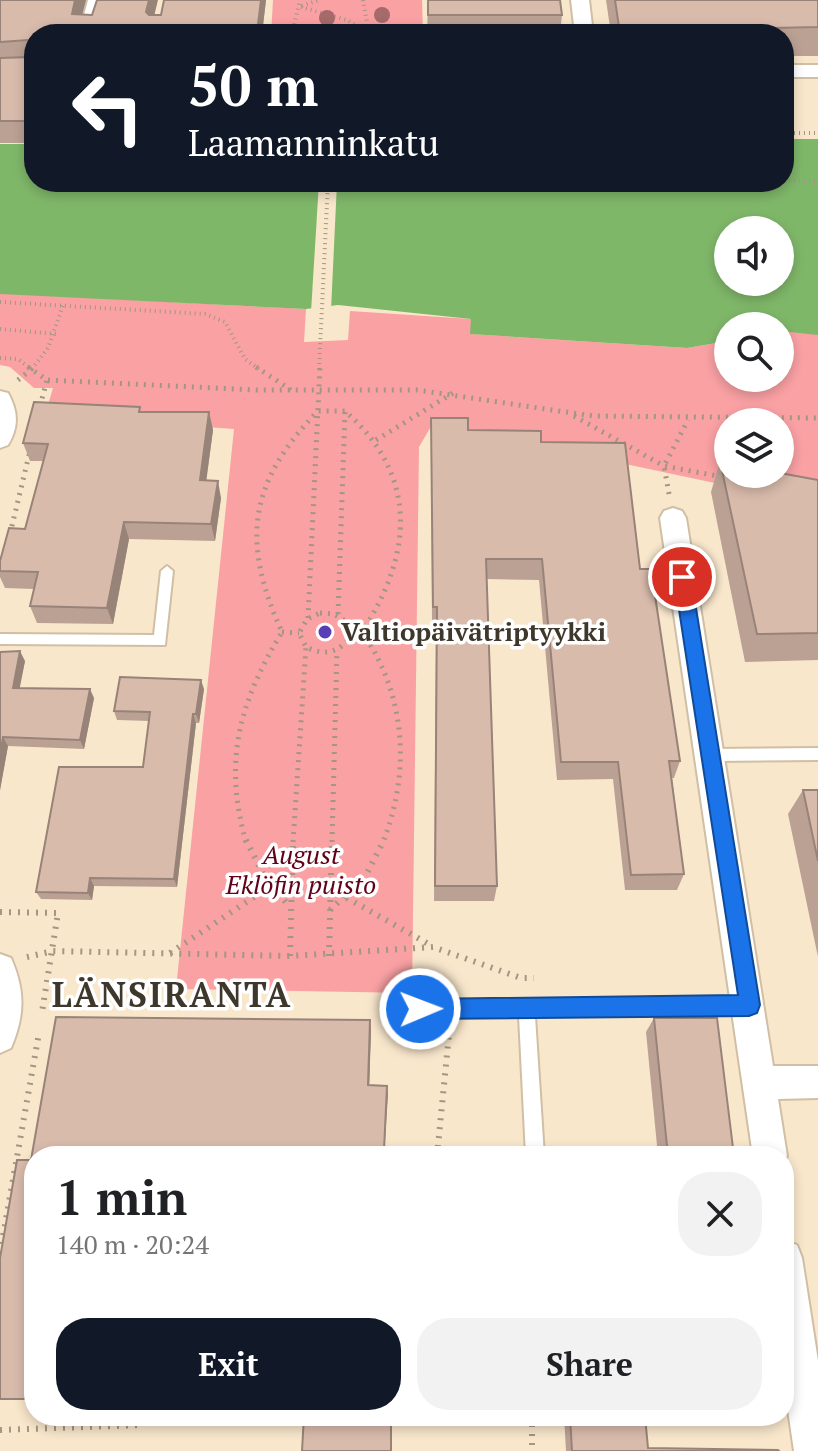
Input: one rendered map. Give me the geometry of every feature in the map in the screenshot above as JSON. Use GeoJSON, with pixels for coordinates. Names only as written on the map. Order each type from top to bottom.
{"type":"FeatureCollection","features":[{"type":"Feature","properties":{"kind":"street"},"geometry":{"type":"LineString","coordinates":[[91,24],[97,0]]}},
{"type":"Feature","properties":{"kind":"street"},"geometry":{"type":"LineString","coordinates":[[580,0],[583,24]]}},
{"type":"Feature","properties":{"kind":"street"},"geometry":{"type":"LineString","coordinates":[[794,71],[818,71]]}},
{"type":"Feature","properties":{"kind":"street"},"geometry":{"type":"LineString","coordinates":[[0,399],[6,413],[0,439]]}},
{"type":"Feature","properties":{"kind":"street"},"geometry":{"type":"LineString","coordinates":[[673,518],[769,1146]]}},
{"type":"Feature","properties":{"kind":"street"},"geometry":{"type":"LineString","coordinates":[[0,1037],[8,991],[7,964]]}},
{"type":"Feature","properties":{"kind":"street"},"geometry":{"type":"LineString","coordinates":[[760,1083],[818,1082]]}},
{"type":"Feature","properties":{"kind":"street"},"geometry":{"type":"LineString","coordinates":[[794,1325],[813,1451]]}},
{"type":"Feature","properties":{"kind":"lane"},"geometry":{"type":"LineString","coordinates":[[0,639],[160,641],[167,571]]}},
{"type":"Feature","properties":{"kind":"lane"},"geometry":{"type":"LineString","coordinates":[[710,755],[818,754]]}},
{"type":"Feature","properties":{"kind":"lane"},"geometry":{"type":"LineString","coordinates":[[389,1010],[749,1005]]}},
{"type":"Feature","properties":{"kind":"lane"},"geometry":{"type":"LineString","coordinates":[[527,1007],[534,1146]]}},
{"type":"Feature","properties":{"kind":"path"},"geometry":{"type":"LineString","coordinates":[[295,24],[300,0]]}},
{"type":"Feature","properties":{"kind":"path"},"geometry":{"type":"LineString","coordinates":[[301,7],[319,0]]}},
{"type":"Feature","properties":{"kind":"path"},"geometry":{"type":"LineString","coordinates":[[363,0],[367,24]]}},
{"type":"Feature","properties":{"kind":"path"},"geometry":{"type":"LineString","coordinates":[[301,7],[354,24]]}},
{"type":"Feature","properties":{"kind":"path"},"geometry":{"type":"LineString","coordinates":[[794,133],[818,133]]}},
{"type":"Feature","properties":{"kind":"path"},"geometry":{"type":"LineString","coordinates":[[794,181],[818,181]]}},
{"type":"Feature","properties":{"kind":"path"},"geometry":{"type":"LineString","coordinates":[[299,633],[308,618],[327,192]]}},
{"type":"Feature","properties":{"kind":"path"},"geometry":{"type":"LineString","coordinates":[[0,302],[205,314],[225,322],[245,359],[292,390]]}},
{"type":"Feature","properties":{"kind":"path"},"geometry":{"type":"LineString","coordinates":[[34,371],[56,334],[63,305]]}},
{"type":"Feature","properties":{"kind":"path"},"geometry":{"type":"LineString","coordinates":[[0,329],[56,334]]}},
{"type":"Feature","properties":{"kind":"path"},"geometry":{"type":"LineString","coordinates":[[0,358],[18,359],[47,380],[292,390],[417,390],[453,393],[567,413],[688,420],[818,418]]}},
{"type":"Feature","properties":{"kind":"path"},"geometry":{"type":"LineString","coordinates":[[39,409],[47,380]]}},
{"type":"Feature","properties":{"kind":"path"},"geometry":{"type":"LineString","coordinates":[[376,440],[453,393]]}},
{"type":"Feature","properties":{"kind":"path"},"geometry":{"type":"LineString","coordinates":[[282,632],[267,605],[256,564],[255,525],[262,489],[271,465],[289,437],[318,411],[345,411],[376,440],[402,508],[395,572],[379,608],[362,632],[350,633],[337,650],[329,956]]}},
{"type":"Feature","properties":{"kind":"path"},"geometry":{"type":"LineString","coordinates":[[338,614],[345,411]]}},
{"type":"Feature","properties":{"kind":"path"},"geometry":{"type":"LineString","coordinates":[[567,413],[664,466],[714,475]]}},
{"type":"Feature","properties":{"kind":"path"},"geometry":{"type":"LineString","coordinates":[[673,518],[664,466],[688,420]]}},
{"type":"Feature","properties":{"kind":"path"},"geometry":{"type":"LineString","coordinates":[[7,544],[32,439]]}},
{"type":"Feature","properties":{"kind":"path"},"geometry":{"type":"LineString","coordinates":[[308,618],[322,612],[338,614],[347,622],[350,633]]}},
{"type":"Feature","properties":{"kind":"path"},"geometry":{"type":"LineString","coordinates":[[282,632],[299,633]]}},
{"type":"Feature","properties":{"kind":"path"},"geometry":{"type":"LineString","coordinates":[[282,632],[261,662],[244,703],[235,748],[238,823],[269,887],[289,906]]}},
{"type":"Feature","properties":{"kind":"path"},"geometry":{"type":"LineString","coordinates":[[330,910],[350,898],[377,857],[392,812],[400,771],[399,724],[392,689],[379,656],[362,632]]}},
{"type":"Feature","properties":{"kind":"path"},"geometry":{"type":"LineString","coordinates":[[290,956],[289,906],[306,647],[299,633]]}},
{"type":"Feature","properties":{"kind":"path"},"geometry":{"type":"LineString","coordinates":[[306,647],[321,653],[337,650]]}},
{"type":"Feature","properties":{"kind":"path"},"geometry":{"type":"LineString","coordinates":[[169,953],[269,887]]}},
{"type":"Feature","properties":{"kind":"path"},"geometry":{"type":"LineString","coordinates":[[331,889],[433,947],[521,978],[537,978]]}},
{"type":"Feature","properties":{"kind":"path"},"geometry":{"type":"LineString","coordinates":[[0,912],[58,913],[0,1253]]}},
{"type":"Feature","properties":{"kind":"path"},"geometry":{"type":"LineString","coordinates":[[7,964],[53,951],[329,956],[433,947]]}},
{"type":"Feature","properties":{"kind":"path"},"geometry":{"type":"LineString","coordinates":[[438,1146],[452,1009]]}},
{"type":"Feature","properties":{"kind":"path"},"geometry":{"type":"LineString","coordinates":[[0,1430],[114,1426]]}},
{"type":"Feature","properties":{"kind":"path"},"geometry":{"type":"LineString","coordinates":[[532,1426],[532,1451]]}},
{"type":"Feature","properties":{"kind":"green space"},"geometry":{"type":"Polygon","coordinates":[[[273,0],[422,0],[423,24],[272,24],[273,0]]]}},
{"type":"Feature","properties":{"kind":"green space","name":"August Eklöfin puisto"},"geometry":{"type":"Polygon","coordinates":[[[0,293],[306,309],[304,342],[348,340],[350,311],[471,319],[471,334],[687,348],[714,343],[714,392],[794,392],[794,332],[818,334],[818,505],[738,488],[794,488],[794,408],[714,408],[714,483],[433,423],[419,447],[412,993],[176,989],[234,429],[45,415],[53,388],[34,388],[10,367],[0,365],[0,293]]]}},
{"type":"Feature","properties":{"kind":"shaded area"},"geometry":{"type":"Polygon","coordinates":[[[794,139],[818,139],[818,335],[794,332],[794,312],[714,312],[714,343],[687,348],[470,334],[471,319],[338,305],[306,309],[0,294],[0,144],[24,144],[24,192],[794,192],[794,139]]]}},
{"type":"Feature","properties":{"kind":"pier"},"geometry":{"type":"Polygon","coordinates":[[[318,192],[337,192],[331,310],[311,312],[318,192]]]}},
{"type":"Feature","properties":{"kind":"building"},"geometry":{"type":"Polygon","coordinates":[[[0,0],[75,0],[72,14],[92,15],[97,0],[149,0],[146,12],[161,15],[164,0],[261,0],[258,24],[24,24],[24,40],[0,42],[0,0]]]}},
{"type":"Feature","properties":{"kind":"building"},"geometry":{"type":"Polygon","coordinates":[[[428,0],[560,0],[562,15],[428,15],[428,0]]]}},
{"type":"Feature","properties":{"kind":"building"},"geometry":{"type":"Polygon","coordinates":[[[615,0],[818,0],[818,27],[794,28],[794,24],[619,24],[615,0]]]}},
{"type":"Feature","properties":{"kind":"building"},"geometry":{"type":"Polygon","coordinates":[[[24,57],[24,121],[0,121],[0,58],[24,57]]]}},
{"type":"Feature","properties":{"kind":"building"},"geometry":{"type":"Polygon","coordinates":[[[34,402],[140,407],[139,412],[209,412],[200,480],[218,481],[211,524],[124,522],[107,608],[30,606],[38,572],[0,571],[9,528],[25,529],[48,444],[23,443],[34,402]]]}},
{"type":"Feature","properties":{"kind":"building"},"geometry":{"type":"Polygon","coordinates":[[[431,418],[468,418],[468,430],[541,431],[541,442],[625,443],[640,569],[651,569],[680,761],[669,761],[684,874],[631,875],[618,762],[561,762],[542,559],[486,559],[497,886],[435,886],[437,607],[433,607],[431,418]]]}},
{"type":"Feature","properties":{"kind":"building"},"geometry":{"type":"Polygon","coordinates":[[[794,476],[818,480],[818,633],[757,634],[726,488],[794,488],[794,476]]]}},
{"type":"Feature","properties":{"kind":"building"},"geometry":{"type":"Polygon","coordinates":[[[20,651],[13,688],[90,689],[80,740],[3,737],[0,755],[0,652],[20,651]]]}},
{"type":"Feature","properties":{"kind":"building"},"geometry":{"type":"Polygon","coordinates":[[[120,677],[201,680],[196,714],[193,714],[174,879],[90,878],[88,893],[36,892],[59,767],[143,767],[150,712],[114,711],[120,677]]]}},
{"type":"Feature","properties":{"kind":"building"},"geometry":{"type":"Polygon","coordinates":[[[803,790],[818,790],[818,861],[803,790]]]}},
{"type":"Feature","properties":{"kind":"building"},"geometry":{"type":"Polygon","coordinates":[[[56,1017],[370,1020],[368,1085],[387,1086],[384,1146],[33,1146],[56,1017]]]}},
{"type":"Feature","properties":{"kind":"building"},"geometry":{"type":"Polygon","coordinates":[[[654,1018],[717,1018],[733,1146],[667,1146],[654,1018]]]}},
{"type":"Feature","properties":{"kind":"building"},"geometry":{"type":"Polygon","coordinates":[[[17,1160],[24,1160],[24,1399],[0,1399],[0,1258],[17,1160]]]}},
{"type":"Feature","properties":{"kind":"building"},"geometry":{"type":"Polygon","coordinates":[[[303,1426],[391,1426],[391,1451],[302,1451],[303,1426]]]}},
{"type":"Feature","properties":{"kind":"building"},"geometry":{"type":"Polygon","coordinates":[[[571,1426],[646,1426],[648,1448],[779,1451],[572,1451],[571,1426]]]}},
{"type":"Feature","properties":{"kind":"place","name":"Valtiopäivätriptyykki"},"geometry":{"type":"Point","coordinates":[325,632]}},
{"type":"Feature","properties":{"kind":"district","name":"LÄNSIRANTA"},"geometry":{"type":"Point","coordinates":[172,995]}},
{"type":"Feature","properties":{"kind":"route"},"geometry":{"type":"LineString","coordinates":[[420,1009],[749,1005],[682,577]]}}]}
